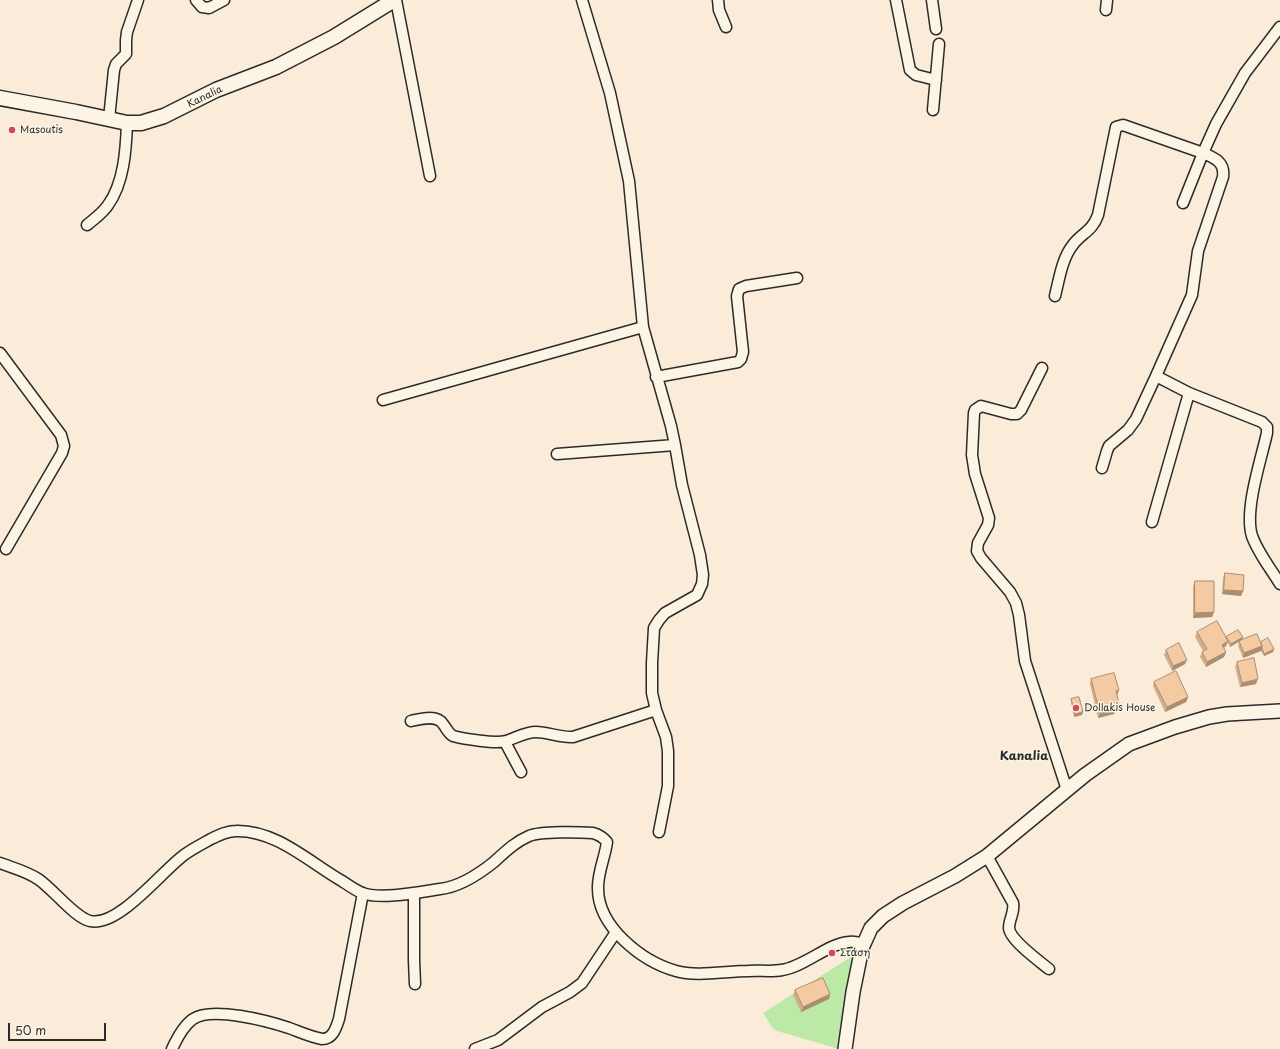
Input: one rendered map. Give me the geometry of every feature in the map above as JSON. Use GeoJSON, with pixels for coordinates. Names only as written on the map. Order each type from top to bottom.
{"type":"FeatureCollection","features":[{"type":"Feature","properties":{"kind":"main road","name":"Kanalia"},"geometry":{"type":"LineString","coordinates":[[0,98],[76,112],[127,124],[141,123],[164,116],[216,90],[276,67],[334,37],[395,0]]}},
{"type":"Feature","properties":{"kind":"street"},"geometry":{"type":"LineString","coordinates":[[109,119],[113,74],[116,64],[126,54],[127,32],[138,0]]}},
{"type":"Feature","properties":{"kind":"street"},"geometry":{"type":"LineString","coordinates":[[196,0],[202,6],[209,8],[224,0]]}},
{"type":"Feature","properties":{"kind":"street"},"geometry":{"type":"LineString","coordinates":[[395,0],[430,176]]}},
{"type":"Feature","properties":{"kind":"street"},"geometry":{"type":"LineString","coordinates":[[582,0],[610,93],[629,181],[643,327],[675,445],[682,485],[700,555],[703,575],[702,584],[697,595],[665,613],[654,628],[651,686],[656,710],[666,737],[668,751],[668,786],[659,832]]}},
{"type":"Feature","properties":{"kind":"street"},"geometry":{"type":"LineString","coordinates":[[718,0],[719,10],[726,26]]}},
{"type":"Feature","properties":{"kind":"street"},"geometry":{"type":"LineString","coordinates":[[896,0],[910,70],[916,76],[936,80]]}},
{"type":"Feature","properties":{"kind":"street"},"geometry":{"type":"LineString","coordinates":[[932,0],[936,29]]}},
{"type":"Feature","properties":{"kind":"street"},"geometry":{"type":"LineString","coordinates":[[1183,203],[1216,124],[1245,73],[1280,27]]}},
{"type":"Feature","properties":{"kind":"street"},"geometry":{"type":"LineString","coordinates":[[933,110],[939,44]]}},
{"type":"Feature","properties":{"kind":"street"},"geometry":{"type":"LineString","coordinates":[[87,224],[108,206],[117,187],[124,156],[127,124]]}},
{"type":"Feature","properties":{"kind":"street"},"geometry":{"type":"LineString","coordinates":[[1055,296],[1067,252],[1076,241],[1091,228],[1098,215],[1116,127],[1123,125],[1203,153],[1216,158],[1219,161],[1224,168],[1223,177],[1198,251],[1192,295],[1136,419],[1128,430],[1109,446],[1102,468]]}},
{"type":"Feature","properties":{"kind":"street"},"geometry":{"type":"LineString","coordinates":[[656,377],[738,362],[741,359],[743,352],[737,296],[739,289],[746,286],[797,278]]}},
{"type":"Feature","properties":{"kind":"street"},"geometry":{"type":"LineString","coordinates":[[383,400],[643,327]]}},
{"type":"Feature","properties":{"kind":"street"},"geometry":{"type":"LineString","coordinates":[[0,353],[61,436],[64,446],[62,453],[6,548]]}},
{"type":"Feature","properties":{"kind":"street"},"geometry":{"type":"LineString","coordinates":[[1042,368],[1019,413],[1014,415],[981,406],[978,407],[974,413],[972,455],[989,518],[988,525],[979,539],[977,547],[978,555],[1010,592],[1016,603],[1025,660],[1067,790]]}},
{"type":"Feature","properties":{"kind":"street"},"geometry":{"type":"LineString","coordinates":[[1156,376],[1189,393],[1262,422],[1267,427],[1267,433],[1250,510],[1250,523],[1255,542],[1280,584]]}},
{"type":"Feature","properties":{"kind":"street"},"geometry":{"type":"LineString","coordinates":[[1152,522],[1189,393]]}},
{"type":"Feature","properties":{"kind":"street"},"geometry":{"type":"LineString","coordinates":[[557,454],[675,445]]}},
{"type":"Feature","properties":{"kind":"street"},"geometry":{"type":"LineString","coordinates":[[410,721],[438,719],[453,736],[505,742],[535,732],[548,733],[562,737],[573,737],[656,710]]}},
{"type":"Feature","properties":{"kind":"street"},"geometry":{"type":"LineString","coordinates":[[845,1049],[853,992],[864,943],[871,928],[883,916],[955,876],[987,856],[1067,790],[1112,755],[1129,744],[1143,738],[1209,717],[1227,714],[1280,711]]}},
{"type":"Feature","properties":{"kind":"street"},"geometry":{"type":"LineString","coordinates":[[505,742],[521,772]]}},
{"type":"Feature","properties":{"kind":"street"},"geometry":{"type":"LineString","coordinates":[[0,863],[24,871],[38,879],[80,916],[89,921],[99,922],[108,920],[121,912],[184,855],[201,844],[224,833],[235,831],[261,834],[279,842],[363,893],[379,895],[442,889],[460,883],[486,868],[514,844],[531,835],[540,833],[593,833],[599,834],[607,842],[598,887],[604,915],[616,932],[649,960],[676,972],[692,974],[781,970],[800,964],[838,944],[848,942],[864,943]]}},
{"type":"Feature","properties":{"kind":"street"},"geometry":{"type":"LineString","coordinates":[[987,856],[1013,903],[1014,909],[1009,926],[1010,933],[1049,969]]}},
{"type":"Feature","properties":{"kind":"street"},"geometry":{"type":"LineString","coordinates":[[414,892],[415,984]]}},
{"type":"Feature","properties":{"kind":"street"},"geometry":{"type":"LineString","coordinates":[[172,1049],[180,1034],[189,1022],[198,1016],[206,1014],[221,1014],[259,1020],[322,1039],[330,1036],[335,1031],[339,1019],[363,893]]}},
{"type":"Feature","properties":{"kind":"street"},"geometry":{"type":"LineString","coordinates":[[475,1049],[498,1040],[545,1004],[577,988],[582,983],[616,932]]}},
{"type":"Feature","properties":{"kind":"green space"},"geometry":{"type":"Polygon","coordinates":[[[854,955],[839,1049],[774,1030],[763,1013],[854,955]]]}},
{"type":"Feature","properties":{"kind":"building"},"geometry":{"type":"Polygon","coordinates":[[[1225,573],[1244,575],[1243,591],[1224,590],[1225,573]]]}},
{"type":"Feature","properties":{"kind":"building"},"geometry":{"type":"Polygon","coordinates":[[[1195,581],[1214,581],[1214,612],[1195,613],[1195,581]]]}},
{"type":"Feature","properties":{"kind":"building"},"geometry":{"type":"Polygon","coordinates":[[[1217,621],[1228,641],[1222,645],[1226,652],[1207,662],[1202,652],[1207,649],[1197,632],[1217,621]]]}},
{"type":"Feature","properties":{"kind":"building"},"geometry":{"type":"Polygon","coordinates":[[[1238,630],[1243,637],[1231,644],[1226,637],[1238,630]]]}},
{"type":"Feature","properties":{"kind":"building"},"geometry":{"type":"Polygon","coordinates":[[[1257,634],[1262,646],[1244,653],[1239,641],[1257,634]]]}},
{"type":"Feature","properties":{"kind":"building"},"geometry":{"type":"Polygon","coordinates":[[[1268,638],[1274,649],[1264,654],[1261,642],[1268,638]]]}},
{"type":"Feature","properties":{"kind":"building"},"geometry":{"type":"Polygon","coordinates":[[[1179,643],[1187,660],[1173,666],[1166,650],[1179,643]]]}},
{"type":"Feature","properties":{"kind":"building"},"geometry":{"type":"Polygon","coordinates":[[[1254,658],[1258,679],[1242,683],[1237,662],[1254,658]]]}},
{"type":"Feature","properties":{"kind":"building"},"geometry":{"type":"Polygon","coordinates":[[[1176,671],[1188,697],[1167,707],[1154,682],[1176,671]]]}},
{"type":"Feature","properties":{"kind":"building"},"geometry":{"type":"Polygon","coordinates":[[[1114,673],[1119,690],[1116,691],[1119,704],[1115,705],[1116,709],[1100,713],[1091,679],[1114,673]]]}},
{"type":"Feature","properties":{"kind":"building","name":"Dollakis House"},"geometry":{"type":"Polygon","coordinates":[[[1079,697],[1083,712],[1075,714],[1071,699],[1079,697]]]}},
{"type":"Feature","properties":{"kind":"building"},"geometry":{"type":"Polygon","coordinates":[[[823,978],[830,994],[803,1007],[795,990],[823,978]]]}},
{"type":"Feature","properties":{"kind":"place","name":"Masoutis"},"geometry":{"type":"Point","coordinates":[12,130]}},
{"type":"Feature","properties":{"kind":"place","name":"Dollakis House"},"geometry":{"type":"Point","coordinates":[1076,708]}},
{"type":"Feature","properties":{"kind":"place","name":"Στάση"},"geometry":{"type":"Point","coordinates":[832,953]}},
{"type":"Feature","properties":{"kind":"district","name":"Kanalia"},"geometry":{"type":"Point","coordinates":[1024,757]}}]}
